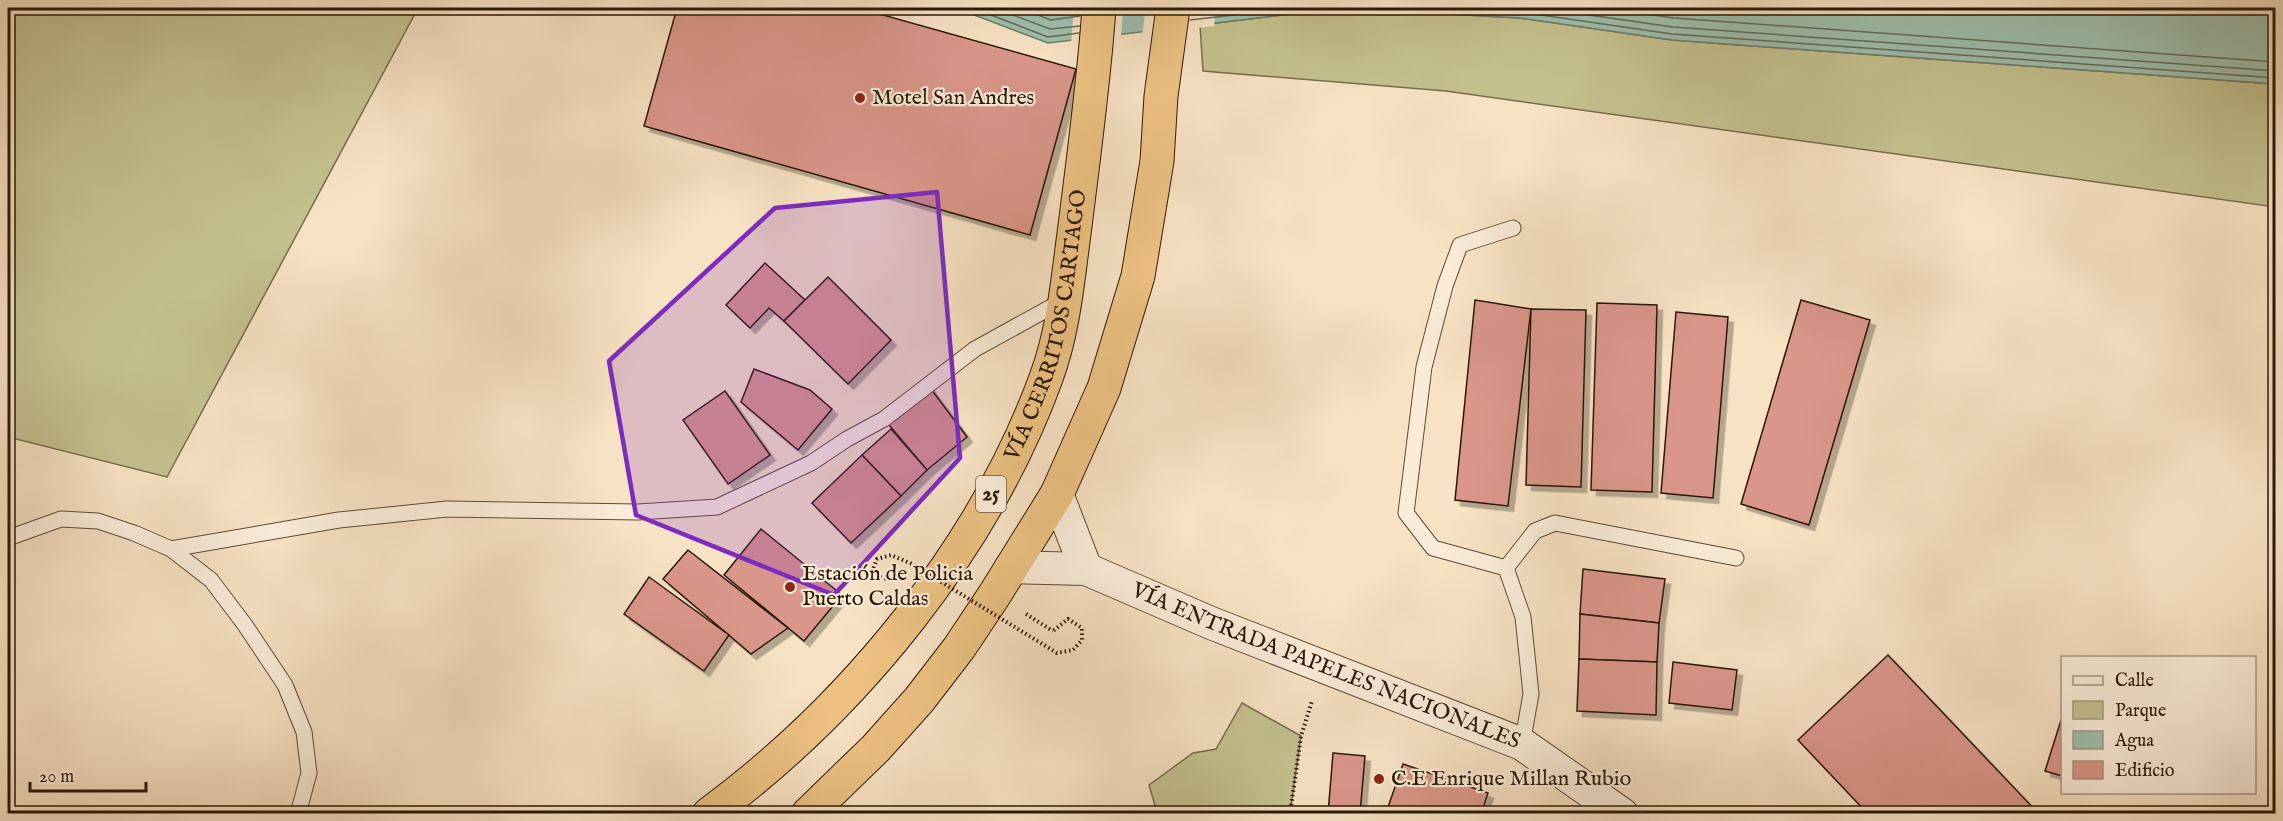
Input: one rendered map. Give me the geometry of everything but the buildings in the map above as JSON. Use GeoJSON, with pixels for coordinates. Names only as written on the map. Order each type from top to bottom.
{"type":"FeatureCollection","features":[{"type":"Feature","properties":{"kind":"highway","name":"VÍA CERRITOS CARTAGO"},"geometry":{"type":"LineString","coordinates":[[709,813],[791,747],[829,711],[898,634],[934,584],[984,506],[1023,434],[1047,377],[1066,299],[1094,82],[1099,8]]}},
{"type":"Feature","properties":{"kind":"highway","name":"25"},"geometry":{"type":"LineString","coordinates":[[808,813],[876,748],[919,700],[959,648],[1057,494],[1104,388],[1138,276],[1157,161],[1161,96],[1173,8]]}},
{"type":"Feature","properties":{"kind":"street"},"geometry":{"type":"LineString","coordinates":[[1057,494],[1086,569]]}},
{"type":"Feature","properties":{"kind":"street","name":"VÍA ENTRADA PAPELES NACIONALES"},"geometry":{"type":"LineString","coordinates":[[1011,567],[1086,569],[1211,623],[1522,744],[1622,813]]}},
{"type":"Feature","properties":{"kind":"lane"},"geometry":{"type":"LineString","coordinates":[[1506,568],[1433,548],[1406,513],[1424,367],[1445,286],[1460,245],[1513,228]]}},
{"type":"Feature","properties":{"kind":"lane"},"geometry":{"type":"LineString","coordinates":[[171,549],[339,520],[447,509],[638,512],[717,507],[811,463],[847,439],[884,419],[975,349],[1066,299]]}},
{"type":"Feature","properties":{"kind":"lane"},"geometry":{"type":"LineString","coordinates":[[8,538],[61,519],[98,522],[134,533],[171,549],[211,580],[245,625],[285,685],[304,732],[309,773],[298,813]]}},
{"type":"Feature","properties":{"kind":"lane"},"geometry":{"type":"LineString","coordinates":[[1506,568],[1535,531],[1555,523],[1736,558]]}},
{"type":"Feature","properties":{"kind":"lane"},"geometry":{"type":"LineString","coordinates":[[1506,568],[1523,617],[1531,694],[1522,744]]}},
{"type":"Feature","properties":{"kind":"path"},"geometry":{"type":"LineString","coordinates":[[898,573],[887,579],[880,577],[873,569],[877,559],[891,555],[912,564],[1057,652],[1072,650],[1082,640],[1082,628],[1068,620],[1053,631]]}},
{"type":"Feature","properties":{"kind":"path"},"geometry":{"type":"LineString","coordinates":[[1290,813],[1301,736],[1323,666]]}},
{"type":"Feature","properties":{"kind":"highlighted area"},"geometry":{"type":"Polygon","coordinates":[[[937,192],[960,458],[834,595],[636,515],[609,361],[775,208],[937,192]]]}},
{"type":"Feature","properties":{"kind":"green space"},"geometry":{"type":"Polygon","coordinates":[[[8,8],[418,8],[167,477],[8,437],[8,8]]]}},
{"type":"Feature","properties":{"kind":"green space"},"geometry":{"type":"Polygon","coordinates":[[[1340,8],[1520,18],[1672,40],[2275,84],[2275,207],[1446,91],[1203,71],[1200,25],[1340,8]]]}},
{"type":"Feature","properties":{"kind":"green space"},"geometry":{"type":"Polygon","coordinates":[[[1242,703],[1301,736],[1290,813],[1160,813],[1156,809],[1149,785],[1193,753],[1216,749],[1242,703]]]}},
{"type":"Feature","properties":{"kind":"water"},"geometry":{"type":"Polygon","coordinates":[[[956,8],[1340,8],[1048,43],[956,8]]]}},
{"type":"Feature","properties":{"kind":"water"},"geometry":{"type":"Polygon","coordinates":[[[1340,8],[2275,8],[2275,84],[1672,40],[1520,18],[1340,8]]]}},
{"type":"Feature","properties":{"kind":"pier"},"geometry":{"type":"Polygon","coordinates":[[[1074,8],[1123,8],[1121,37],[1071,43],[1074,8]]]}},
{"type":"Feature","properties":{"kind":"pier"},"geometry":{"type":"Polygon","coordinates":[[[1146,8],[1216,8],[1214,26],[1142,35],[1146,8]]]}},
{"type":"Feature","properties":{"kind":"place","name":"Motel San Andres"},"geometry":{"type":"Point","coordinates":[860,98]}},
{"type":"Feature","properties":{"kind":"place","name":"Estación de Policia Puerto Caldas"},"geometry":{"type":"Point","coordinates":[790,587]}},
{"type":"Feature","properties":{"kind":"place","name":"C.E Enrique Millan Rubio"},"geometry":{"type":"Point","coordinates":[1379,779]}}]}
